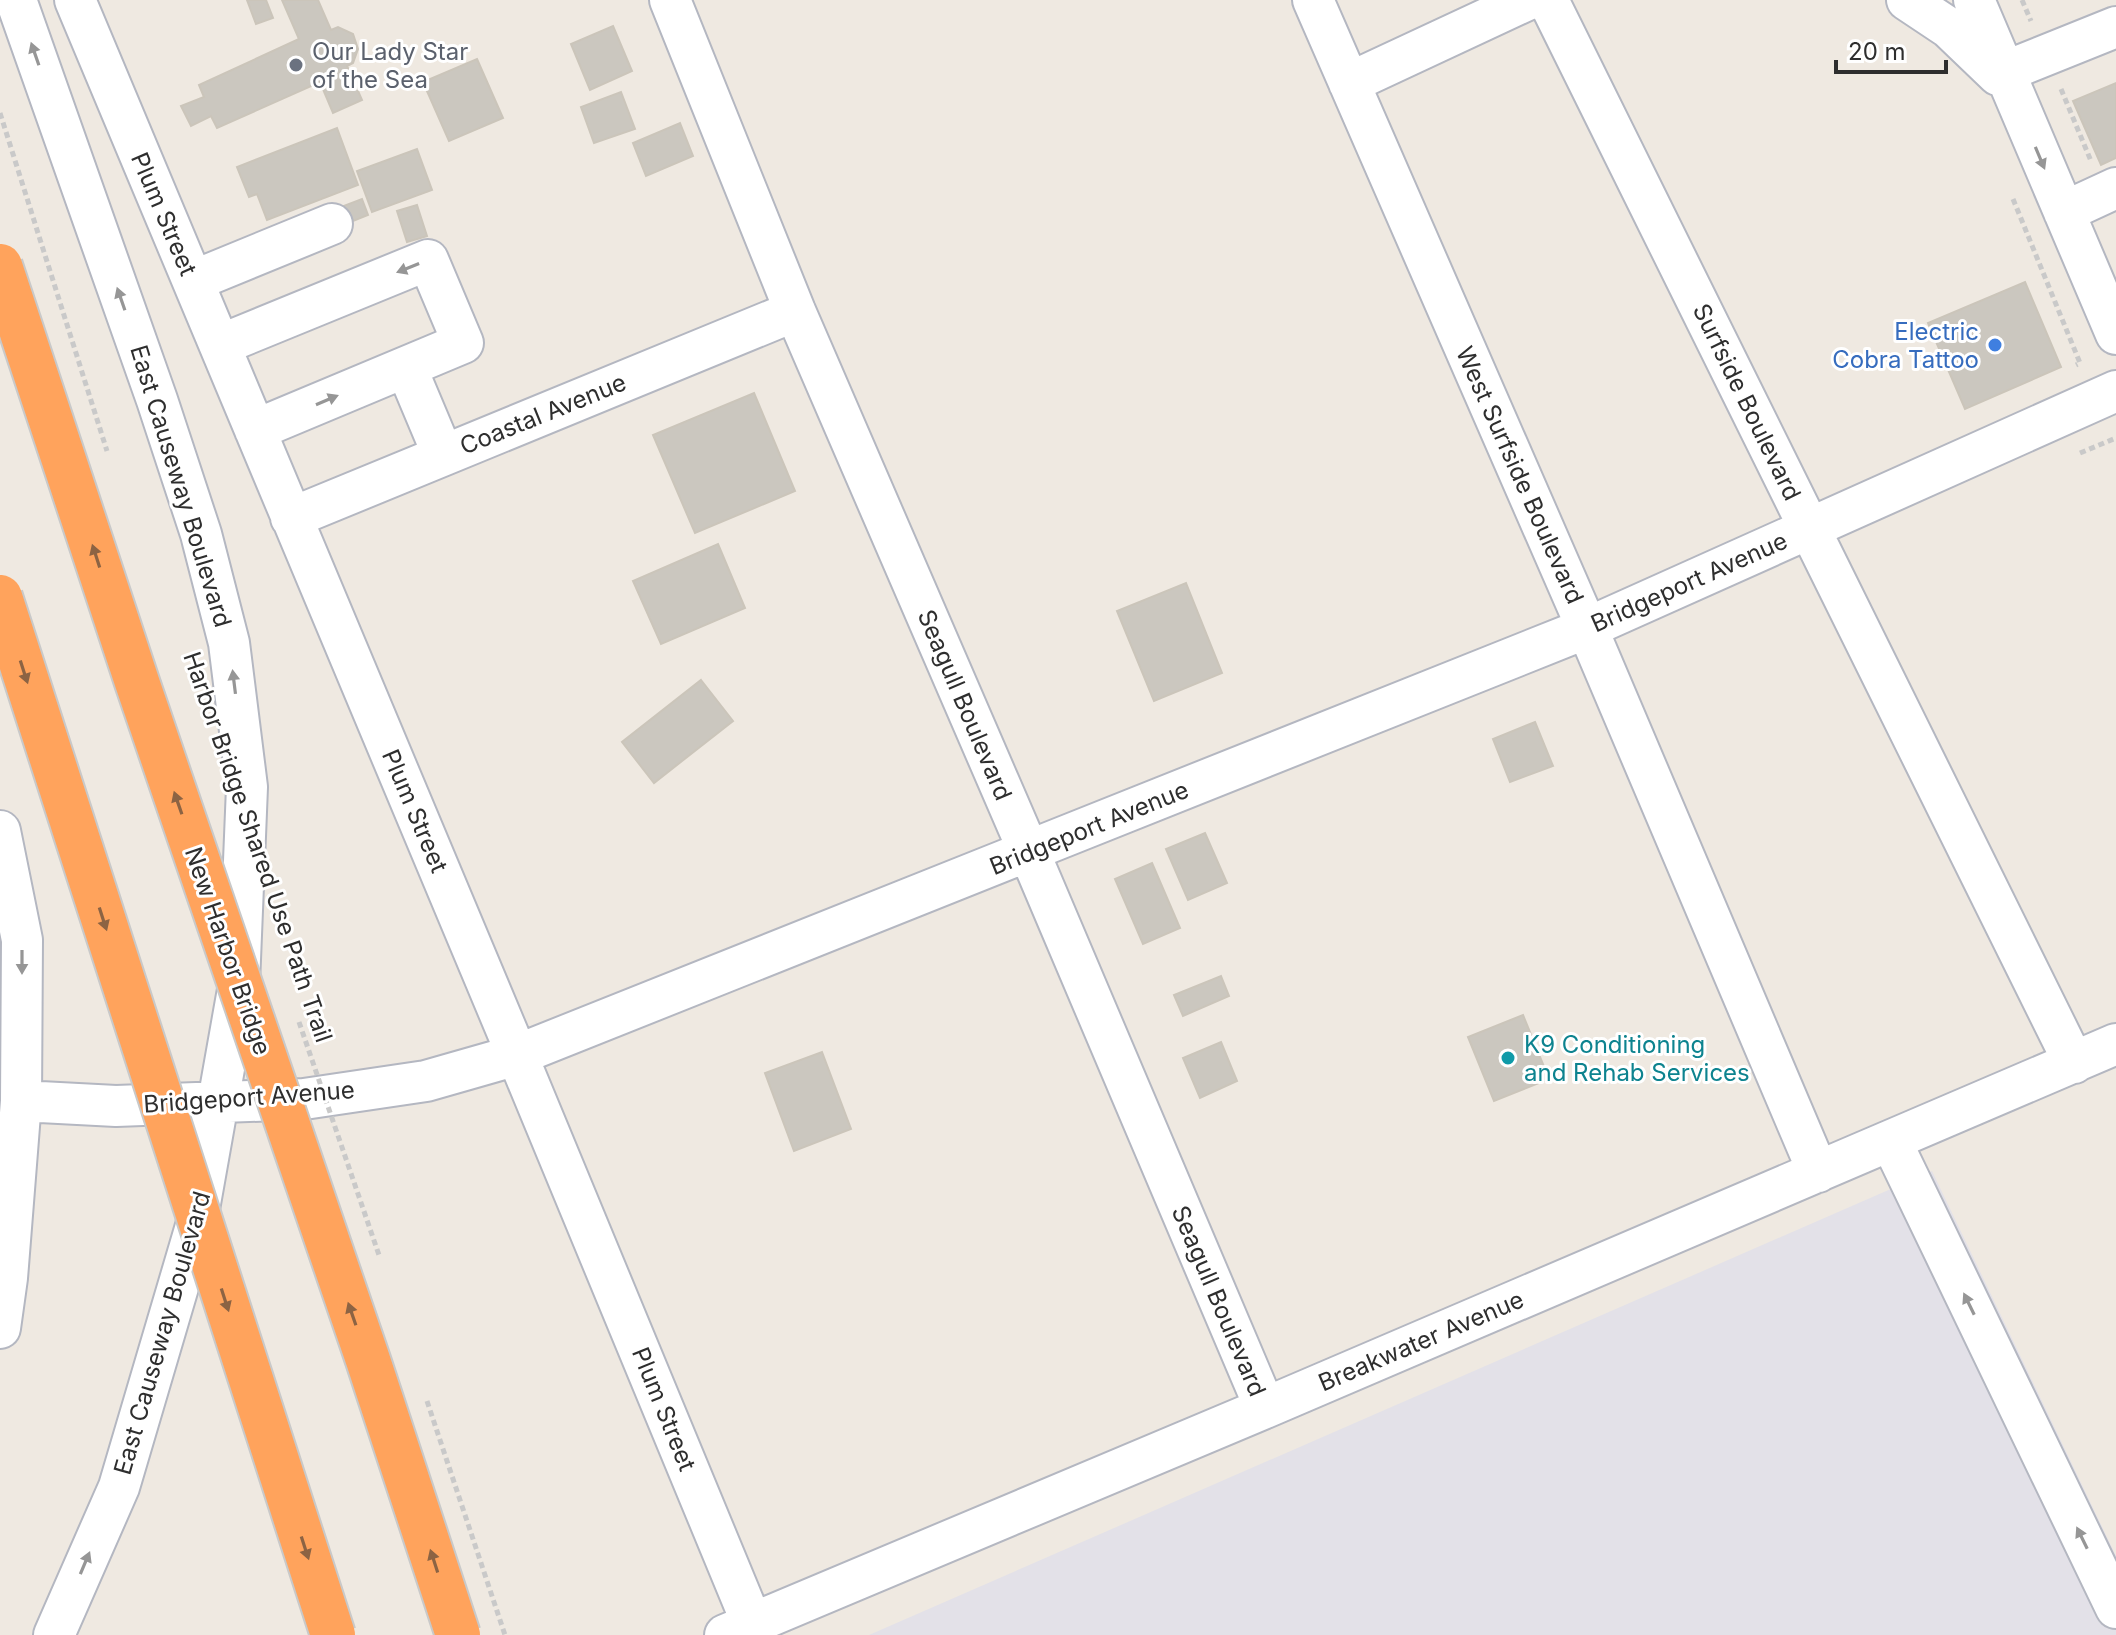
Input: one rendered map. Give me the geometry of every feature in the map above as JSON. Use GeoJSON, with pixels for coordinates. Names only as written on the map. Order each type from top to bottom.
{"type":"FeatureCollection","features":[{"type":"Feature","properties":{"kind":"highway","name":"New Harbor Bridge"},"geometry":{"type":"LineString","coordinates":[[0,266],[458,1635]]}},
{"type":"Feature","properties":{"kind":"highway"},"geometry":{"type":"LineString","coordinates":[[0,597],[333,1635]]}},
{"type":"Feature","properties":{"kind":"street","name":"East Causeway Boulevard"},"geometry":{"type":"LineString","coordinates":[[16,0],[201,534],[229,643],[247,787],[239,984],[196,1226],[119,1487],[54,1635]]}},
{"type":"Feature","properties":{"kind":"street","name":"Plum Street"},"geometry":{"type":"LineString","coordinates":[[75,0],[517,1055],[739,1629]]}},
{"type":"Feature","properties":{"kind":"street","name":"Seagull Boulevard"},"geometry":{"type":"LineString","coordinates":[[670,0],[795,311],[1265,1408]]}},
{"type":"Feature","properties":{"kind":"street","name":"West Surfside Boulevard"},"geometry":{"type":"LineString","coordinates":[[1313,0],[1587,628],[1818,1172]]}},
{"type":"Feature","properties":{"kind":"street"},"geometry":{"type":"LineString","coordinates":[[1349,83],[1527,0]]}},
{"type":"Feature","properties":{"kind":"street","name":"Surfside Boulevard"},"geometry":{"type":"LineString","coordinates":[[1548,0],[2074,1063]]}},
{"type":"Feature","properties":{"kind":"street"},"geometry":{"type":"LineString","coordinates":[[1907,0],[1949,28],[2007,79]]}},
{"type":"Feature","properties":{"kind":"street"},"geometry":{"type":"LineString","coordinates":[[1974,0],[2064,212],[2111,309]]}},
{"type":"Feature","properties":{"kind":"street"},"geometry":{"type":"LineString","coordinates":[[2007,79],[2046,55],[2116,27]]}},
{"type":"Feature","properties":{"kind":"street"},"geometry":{"type":"LineString","coordinates":[[2064,212],[2110,190]]}},
{"type":"Feature","properties":{"kind":"street"},"geometry":{"type":"LineString","coordinates":[[193,281],[332,224]]}},
{"type":"Feature","properties":{"kind":"street"},"geometry":{"type":"LineString","coordinates":[[220,345],[428,260],[463,343],[255,430]]}},
{"type":"Feature","properties":{"kind":"street","name":"Coastal Avenue"},"geometry":{"type":"LineString","coordinates":[[291,518],[795,311]]}},
{"type":"Feature","properties":{"kind":"street"},"geometry":{"type":"LineString","coordinates":[[406,367],[443,455]]}},
{"type":"Feature","properties":{"kind":"street","name":"Bridgeport Avenue"},"geometry":{"type":"LineString","coordinates":[[21,1101],[116,1106],[304,1099],[426,1081],[517,1055],[1587,628],[2116,391]]}},
{"type":"Feature","properties":{"kind":"street"},"geometry":{"type":"LineString","coordinates":[[0,831],[22,940],[21,1101],[0,1328]]}},
{"type":"Feature","properties":{"kind":"street","name":"Breakwater Avenue"},"geometry":{"type":"LineString","coordinates":[[739,1629],[2116,1045]]}},
{"type":"Feature","properties":{"kind":"street"},"geometry":{"type":"LineString","coordinates":[[1891,1141],[2116,1608]]}},
{"type":"Feature","properties":{"kind":"path"},"geometry":{"type":"LineString","coordinates":[[2022,0],[2110,190]]}},
{"type":"Feature","properties":{"kind":"path"},"geometry":{"type":"LineString","coordinates":[[0,113],[108,453]]}},
{"type":"Feature","properties":{"kind":"path"},"geometry":{"type":"LineString","coordinates":[[2011,192],[2080,363],[2068,369]]}},
{"type":"Feature","properties":{"kind":"path"},"geometry":{"type":"LineString","coordinates":[[2073,456],[2116,438]]}},
{"type":"Feature","properties":{"kind":"path","name":"Harbor Bridge Shared Use Path Trail"},"geometry":{"type":"LineString","coordinates":[[296,1012],[381,1263]]}},
{"type":"Feature","properties":{"kind":"path"},"geometry":{"type":"LineString","coordinates":[[426,1397],[505,1635]]}},
{"type":"Feature","properties":{"kind":"shaded area"},"geometry":{"type":"Polygon","coordinates":[[[1932,1171],[2116,1556],[2116,1635],[869,1635],[1932,1171]]]}},
{"type":"Feature","properties":{"kind":"building"},"geometry":{"type":"Polygon","coordinates":[[[247,0],[266,0],[273,18],[256,24],[247,0]]]}},
{"type":"Feature","properties":{"kind":"building","name":"Our Lady Star of the Sea"},"geometry":{"type":"Polygon","coordinates":[[[282,0],[318,0],[331,30],[338,27],[353,34],[358,49],[353,63],[347,66],[362,100],[333,113],[320,82],[217,128],[211,116],[191,126],[181,106],[204,97],[199,85],[299,39],[282,0]]]}},
{"type":"Feature","properties":{"kind":"building"},"geometry":{"type":"Polygon","coordinates":[[[613,26],[632,71],[590,90],[571,44],[613,26]]]}},
{"type":"Feature","properties":{"kind":"building"},"geometry":{"type":"Polygon","coordinates":[[[477,59],[503,118],[449,141],[423,82],[477,59]]]}},
{"type":"Feature","properties":{"kind":"building"},"geometry":{"type":"Polygon","coordinates":[[[2116,83],[2116,158],[2101,165],[2073,101],[2116,83]]]}},
{"type":"Feature","properties":{"kind":"building"},"geometry":{"type":"Polygon","coordinates":[[[621,92],[635,129],[594,143],[581,107],[621,92]]]}},
{"type":"Feature","properties":{"kind":"building"},"geometry":{"type":"Polygon","coordinates":[[[680,123],[693,156],[646,176],[633,143],[680,123]]]}},
{"type":"Feature","properties":{"kind":"building"},"geometry":{"type":"Polygon","coordinates":[[[337,128],[358,185],[267,220],[257,194],[249,197],[237,167],[337,128]]]}},
{"type":"Feature","properties":{"kind":"building"},"geometry":{"type":"Polygon","coordinates":[[[417,149],[432,190],[372,212],[357,171],[417,149]]]}},
{"type":"Feature","properties":{"kind":"building"},"geometry":{"type":"Polygon","coordinates":[[[362,199],[368,215],[348,223],[341,207],[362,199]]]}},
{"type":"Feature","properties":{"kind":"building"},"geometry":{"type":"Polygon","coordinates":[[[417,205],[427,236],[407,242],[397,211],[417,205]]]}},
{"type":"Feature","properties":{"kind":"building","name":"Electric Cobra Tattoo"},"geometry":{"type":"Polygon","coordinates":[[[2025,282],[2061,367],[1965,409],[1928,323],[2025,282]]]}},
{"type":"Feature","properties":{"kind":"building"},"geometry":{"type":"Polygon","coordinates":[[[754,393],[795,491],[695,533],[653,435],[754,393]]]}},
{"type":"Feature","properties":{"kind":"building"},"geometry":{"type":"Polygon","coordinates":[[[718,544],[745,608],[661,644],[633,581],[718,544]]]}},
{"type":"Feature","properties":{"kind":"building"},"geometry":{"type":"Polygon","coordinates":[[[1186,583],[1222,673],[1154,701],[1117,611],[1186,583]]]}},
{"type":"Feature","properties":{"kind":"building"},"geometry":{"type":"Polygon","coordinates":[[[701,680],[733,721],[654,783],[622,742],[701,680]]]}},
{"type":"Feature","properties":{"kind":"building"},"geometry":{"type":"Polygon","coordinates":[[[1535,722],[1553,766],[1510,782],[1493,739],[1535,722]]]}},
{"type":"Feature","properties":{"kind":"building"},"geometry":{"type":"Polygon","coordinates":[[[1205,833],[1227,883],[1188,900],[1166,849],[1205,833]]]}},
{"type":"Feature","properties":{"kind":"building"},"geometry":{"type":"Polygon","coordinates":[[[1152,863],[1180,928],[1143,944],[1115,879],[1152,863]]]}},
{"type":"Feature","properties":{"kind":"building"},"geometry":{"type":"Polygon","coordinates":[[[1221,976],[1229,996],[1183,1016],[1174,995],[1221,976]]]}},
{"type":"Feature","properties":{"kind":"building","name":"K9 Conditioning and Rehab Services"},"geometry":{"type":"Polygon","coordinates":[[[1523,1015],[1549,1079],[1494,1101],[1468,1037],[1523,1015]]]}},
{"type":"Feature","properties":{"kind":"building"},"geometry":{"type":"Polygon","coordinates":[[[1221,1042],[1237,1081],[1200,1098],[1183,1058],[1221,1042]]]}},
{"type":"Feature","properties":{"kind":"building"},"geometry":{"type":"Polygon","coordinates":[[[822,1052],[851,1129],[794,1151],[765,1073],[822,1052]]]}},
{"type":"Feature","properties":{"kind":"place","name":"Our Lady Star of the Sea"},"geometry":{"type":"Point","coordinates":[296,65]}},
{"type":"Feature","properties":{"kind":"place","name":"Electric Cobra Tattoo"},"geometry":{"type":"Point","coordinates":[1995,345]}},
{"type":"Feature","properties":{"kind":"place","name":"K9 Conditioning and Rehab Services"},"geometry":{"type":"Point","coordinates":[1508,1058]}}]}
